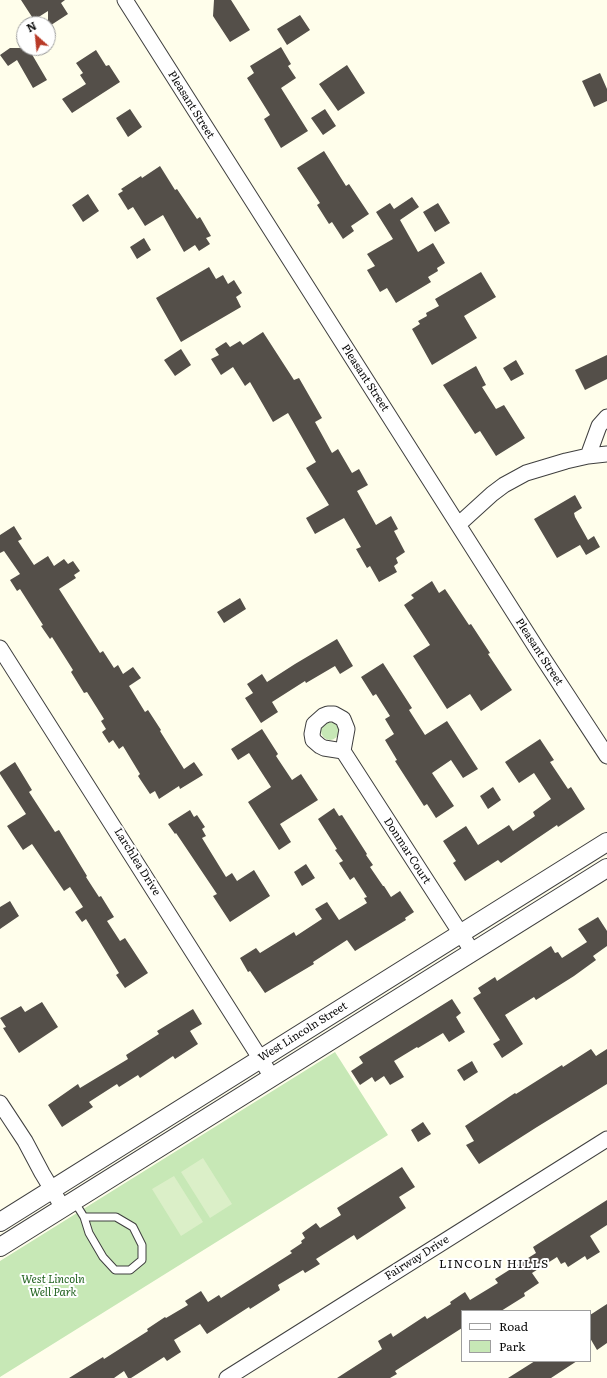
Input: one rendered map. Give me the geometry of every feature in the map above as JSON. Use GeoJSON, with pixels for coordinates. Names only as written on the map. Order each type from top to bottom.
{"type":"FeatureCollection","features":[{"type":"Feature","properties":{"kind":"street","name":"Pleasant Street"},"geometry":{"type":"LineString","coordinates":[[125,0],[537,649],[607,756]]}},
{"type":"Feature","properties":{"kind":"street"},"geometry":{"type":"LineString","coordinates":[[588,456],[599,426],[607,417]]}},
{"type":"Feature","properties":{"kind":"street"},"geometry":{"type":"LineString","coordinates":[[459,524],[492,494],[516,478],[548,466],[588,456],[607,454]]}},
{"type":"Feature","properties":{"kind":"street","name":"Larchlea Drive"},"geometry":{"type":"LineString","coordinates":[[0,648],[272,1077]]}},
{"type":"Feature","properties":{"kind":"street","name":"Donmar Court"},"geometry":{"type":"LineString","coordinates":[[343,751],[472,951]]}},
{"type":"Feature","properties":{"kind":"street","name":"West Lincoln Street"},"geometry":{"type":"LineString","coordinates":[[0,1222],[607,842]]}},
{"type":"Feature","properties":{"kind":"street","name":"West Lincoln Street"},"geometry":{"type":"LineString","coordinates":[[0,1247],[607,868]]}},
{"type":"Feature","properties":{"kind":"street"},"geometry":{"type":"LineString","coordinates":[[0,1103],[25,1141],[52,1189],[69,1204]]}},
{"type":"Feature","properties":{"kind":"street","name":"Fairway Drive"},"geometry":{"type":"LineString","coordinates":[[227,1378],[607,1139]]}},
{"type":"Feature","properties":{"kind":"lane"},"geometry":{"type":"LineString","coordinates":[[69,1204],[84,1217],[90,1233],[103,1257],[115,1270],[130,1270],[142,1260],[142,1245],[132,1227],[116,1217],[84,1217]]}},
{"type":"Feature","properties":{"kind":"green space"},"geometry":{"type":"Polygon","coordinates":[[[330,722],[336,725],[339,731],[336,737],[330,740],[324,737],[321,731],[324,725],[330,722]]]}},
{"type":"Feature","properties":{"kind":"green space","name":"West Lincoln Well Park"},"geometry":{"type":"Polygon","coordinates":[[[335,1052],[388,1135],[0,1377],[0,1261],[335,1052]]]}},
{"type":"Feature","properties":{"kind":"green space"},"geometry":{"type":"Polygon","coordinates":[[[203,1158],[232,1204],[210,1218],[181,1172],[203,1158]]]}},
{"type":"Feature","properties":{"kind":"green space"},"geometry":{"type":"Polygon","coordinates":[[[174,1176],[203,1222],[181,1236],[152,1189],[174,1176]]]}},
{"type":"Feature","properties":{"kind":"building"},"geometry":{"type":"Polygon","coordinates":[[[21,0],[65,0],[61,3],[68,14],[56,22],[56,16],[48,16],[48,11],[40,16],[31,16],[21,0]]]}},
{"type":"Feature","properties":{"kind":"building"},"geometry":{"type":"Polygon","coordinates":[[[214,0],[231,0],[250,30],[230,42],[213,16],[214,0]]]}},
{"type":"Feature","properties":{"kind":"building"},"geometry":{"type":"Polygon","coordinates":[[[300,15],[310,30],[287,45],[277,29],[300,15]]]}},
{"type":"Feature","properties":{"kind":"building"},"geometry":{"type":"Polygon","coordinates":[[[281,47],[291,64],[288,66],[296,78],[281,88],[308,131],[281,148],[264,119],[270,115],[247,78],[254,73],[250,66],[281,47]]]}},
{"type":"Feature","properties":{"kind":"building"},"geometry":{"type":"Polygon","coordinates":[[[10,48],[16,48],[16,56],[33,56],[47,80],[33,88],[17,60],[8,66],[0,55],[10,48]]]}},
{"type":"Feature","properties":{"kind":"building"},"geometry":{"type":"Polygon","coordinates":[[[96,50],[106,66],[109,65],[120,82],[72,113],[62,99],[86,84],[80,75],[83,73],[76,63],[96,50]]]}},
{"type":"Feature","properties":{"kind":"building"},"geometry":{"type":"Polygon","coordinates":[[[347,65],[365,93],[338,111],[319,84],[347,65]]]}},
{"type":"Feature","properties":{"kind":"building"},"geometry":{"type":"Polygon","coordinates":[[[600,73],[607,89],[607,101],[594,107],[582,81],[600,73]]]}},
{"type":"Feature","properties":{"kind":"building"},"geometry":{"type":"Polygon","coordinates":[[[130,109],[142,127],[128,137],[116,118],[130,109]]]}},
{"type":"Feature","properties":{"kind":"building"},"geometry":{"type":"Polygon","coordinates":[[[325,109],[336,126],[323,135],[311,118],[325,109]]]}},
{"type":"Feature","properties":{"kind":"building"},"geometry":{"type":"Polygon","coordinates":[[[324,151],[346,186],[349,184],[369,214],[351,226],[354,231],[343,239],[332,222],[329,224],[317,205],[320,203],[297,168],[324,151]]]}},
{"type":"Feature","properties":{"kind":"building"},"geometry":{"type":"Polygon","coordinates":[[[160,166],[175,190],[177,189],[197,219],[200,217],[211,236],[206,238],[210,244],[199,251],[195,245],[184,252],[163,215],[145,226],[133,207],[128,210],[118,194],[123,191],[121,189],[160,166]]]}},
{"type":"Feature","properties":{"kind":"building"},"geometry":{"type":"Polygon","coordinates":[[[88,194],[99,211],[83,222],[72,205],[88,194]]]}},
{"type":"Feature","properties":{"kind":"building"},"geometry":{"type":"Polygon","coordinates":[[[412,197],[419,207],[400,220],[418,252],[433,243],[445,263],[437,268],[438,271],[428,277],[431,282],[396,303],[387,288],[380,292],[367,270],[375,266],[367,254],[393,239],[376,212],[390,203],[394,209],[412,197]]]}},
{"type":"Feature","properties":{"kind":"building"},"geometry":{"type":"Polygon","coordinates":[[[438,203],[450,223],[435,232],[423,212],[438,203]]]}},
{"type":"Feature","properties":{"kind":"building"},"geometry":{"type":"Polygon","coordinates":[[[144,238],[151,250],[137,259],[130,247],[144,238]]]}},
{"type":"Feature","properties":{"kind":"building"},"geometry":{"type":"Polygon","coordinates":[[[209,267],[216,279],[223,275],[228,284],[234,280],[242,293],[236,297],[241,307],[181,342],[156,298],[209,267]]]}},
{"type":"Feature","properties":{"kind":"building"},"geometry":{"type":"Polygon","coordinates":[[[481,272],[496,297],[464,316],[477,338],[432,365],[412,329],[420,324],[418,321],[427,316],[426,313],[439,306],[435,299],[481,272]]]}},
{"type":"Feature","properties":{"kind":"building"},"geometry":{"type":"Polygon","coordinates":[[[263,332],[294,380],[299,378],[322,418],[315,422],[332,453],[338,449],[352,473],[359,469],[368,485],[357,491],[376,525],[391,516],[398,529],[394,531],[405,552],[396,558],[398,563],[394,566],[397,572],[379,582],[370,566],[367,568],[356,549],[361,547],[344,518],[315,534],[306,518],[329,505],[306,468],[316,462],[288,413],[273,422],[250,382],[245,386],[233,367],[221,375],[211,359],[219,355],[215,349],[226,342],[230,347],[240,341],[243,345],[263,332]]]}},
{"type":"Feature","properties":{"kind":"building"},"geometry":{"type":"Polygon","coordinates":[[[181,349],[191,365],[175,376],[164,360],[181,349]]]}},
{"type":"Feature","properties":{"kind":"building"},"geometry":{"type":"Polygon","coordinates":[[[607,355],[607,379],[585,390],[575,370],[607,355]]]}},
{"type":"Feature","properties":{"kind":"building"},"geometry":{"type":"Polygon","coordinates":[[[516,360],[524,374],[511,381],[503,368],[516,360]]]}},
{"type":"Feature","properties":{"kind":"building"},"geometry":{"type":"Polygon","coordinates":[[[476,366],[486,385],[482,387],[496,409],[504,405],[525,438],[496,456],[480,431],[475,434],[443,385],[476,366]]]}},
{"type":"Feature","properties":{"kind":"building"},"geometry":{"type":"Polygon","coordinates":[[[575,495],[582,508],[574,513],[575,517],[588,540],[594,536],[600,547],[586,555],[580,545],[557,558],[534,519],[575,495]]]}},
{"type":"Feature","properties":{"kind":"building"},"geometry":{"type":"Polygon","coordinates":[[[14,526],[22,539],[18,541],[34,565],[48,556],[54,566],[64,559],[68,564],[73,561],[80,571],[74,575],[76,578],[59,589],[100,653],[103,651],[114,668],[118,665],[123,674],[133,667],[141,678],[129,686],[145,712],[148,710],[184,769],[194,762],[203,775],[180,789],[179,786],[159,799],[155,791],[150,794],[138,776],[140,774],[123,746],[119,749],[113,740],[109,743],[102,732],[106,729],[101,721],[104,719],[87,692],[84,693],[71,672],[73,670],[52,637],[50,639],[41,626],[43,625],[20,589],[17,591],[10,580],[20,574],[4,551],[0,553],[0,535],[14,526]]]}},
{"type":"Feature","properties":{"kind":"building"},"geometry":{"type":"Polygon","coordinates":[[[432,581],[439,593],[445,589],[469,625],[471,624],[490,653],[488,654],[512,690],[481,711],[470,694],[447,709],[413,656],[430,645],[404,605],[414,598],[411,595],[432,581]]]}},
{"type":"Feature","properties":{"kind":"building"},"geometry":{"type":"Polygon","coordinates":[[[240,598],[246,609],[224,623],[217,612],[240,598]]]}},
{"type":"Feature","properties":{"kind":"building"},"geometry":{"type":"Polygon","coordinates":[[[337,639],[353,666],[340,674],[335,666],[306,683],[305,681],[272,702],[278,712],[261,723],[245,698],[253,693],[247,684],[262,674],[267,682],[337,639]]]}},
{"type":"Feature","properties":{"kind":"building"},"geometry":{"type":"Polygon","coordinates":[[[383,663],[412,708],[409,710],[425,735],[447,721],[478,769],[463,778],[451,760],[432,773],[454,806],[436,818],[427,804],[424,806],[395,761],[397,760],[385,740],[394,734],[385,719],[390,716],[376,694],[373,696],[361,677],[383,663]]]}},
{"type":"Feature","properties":{"kind":"building"},"geometry":{"type":"Polygon","coordinates":[[[262,729],[278,754],[276,756],[292,780],[301,774],[318,800],[280,824],[291,842],[279,850],[248,802],[271,787],[249,753],[238,760],[231,749],[262,729]]]}},
{"type":"Feature","properties":{"kind":"building"},"geometry":{"type":"Polygon","coordinates":[[[540,739],[554,760],[550,762],[568,789],[571,787],[585,809],[558,827],[557,825],[501,863],[498,860],[465,881],[453,863],[456,861],[443,841],[466,826],[478,845],[509,825],[513,831],[535,816],[533,812],[551,799],[534,773],[519,783],[505,762],[540,739]]]}},
{"type":"Feature","properties":{"kind":"building"},"geometry":{"type":"Polygon","coordinates":[[[15,762],[32,790],[29,792],[55,832],[59,830],[87,876],[86,877],[99,897],[101,896],[114,917],[107,921],[120,941],[125,938],[148,973],[125,988],[116,975],[119,973],[86,919],[82,922],[75,912],[83,907],[70,887],[64,891],[32,844],[23,850],[7,826],[26,814],[0,774],[0,772],[15,762]]]}},
{"type":"Feature","properties":{"kind":"building"},"geometry":{"type":"Polygon","coordinates":[[[493,787],[501,800],[488,809],[480,796],[493,787]]]}},
{"type":"Feature","properties":{"kind":"building"},"geometry":{"type":"Polygon","coordinates":[[[334,808],[339,816],[342,815],[367,854],[366,855],[373,865],[370,867],[391,897],[400,891],[414,912],[405,918],[406,920],[355,951],[347,940],[313,962],[314,964],[265,993],[250,971],[248,972],[240,958],[256,948],[260,953],[294,932],[296,936],[322,919],[315,909],[327,902],[339,920],[367,903],[364,898],[367,897],[354,877],[350,880],[339,863],[343,861],[335,850],[337,849],[318,819],[334,808]]]}},
{"type":"Feature","properties":{"kind":"building"},"geometry":{"type":"Polygon","coordinates":[[[190,810],[194,817],[197,815],[205,827],[202,829],[206,836],[202,838],[226,877],[232,873],[237,881],[254,870],[270,896],[230,922],[213,896],[217,894],[176,833],[175,834],[168,824],[190,810]]]}},
{"type":"Feature","properties":{"kind":"building"},"geometry":{"type":"Polygon","coordinates":[[[306,864],[315,878],[302,886],[294,872],[306,864]]]}},
{"type":"Feature","properties":{"kind":"building"},"geometry":{"type":"Polygon","coordinates":[[[10,901],[19,916],[0,929],[0,907],[10,901]]]}},
{"type":"Feature","properties":{"kind":"building"},"geometry":{"type":"Polygon","coordinates":[[[598,917],[607,931],[607,946],[593,956],[596,960],[574,976],[536,1000],[534,997],[505,1015],[523,1044],[502,1058],[493,1044],[500,1040],[473,998],[481,993],[478,988],[495,977],[497,981],[551,946],[555,953],[558,952],[562,958],[587,942],[578,929],[598,917]]]}},
{"type":"Feature","properties":{"kind":"building"},"geometry":{"type":"Polygon","coordinates":[[[452,999],[461,1013],[456,1017],[465,1032],[449,1042],[443,1033],[394,1061],[404,1077],[390,1085],[384,1076],[375,1082],[372,1077],[360,1085],[351,1071],[363,1063],[359,1057],[452,999]]]}},
{"type":"Feature","properties":{"kind":"building"},"geometry":{"type":"Polygon","coordinates":[[[42,1002],[58,1027],[19,1053],[3,1028],[6,1027],[0,1018],[21,1006],[25,1012],[42,1002]]]}},
{"type":"Feature","properties":{"kind":"building"},"geometry":{"type":"Polygon","coordinates":[[[193,1009],[202,1024],[190,1031],[198,1044],[175,1059],[173,1056],[140,1078],[138,1075],[119,1087],[117,1084],[89,1102],[93,1107],[62,1127],[48,1105],[78,1084],[80,1088],[128,1059],[126,1055],[159,1034],[157,1031],[193,1009]]]}},
{"type":"Feature","properties":{"kind":"building"},"geometry":{"type":"Polygon","coordinates":[[[591,1049],[596,1056],[607,1049],[607,1084],[479,1164],[466,1145],[474,1141],[465,1126],[515,1093],[516,1094],[562,1065],[563,1067],[591,1049]]]}},
{"type":"Feature","properties":{"kind":"building"},"geometry":{"type":"Polygon","coordinates":[[[472,1061],[478,1072],[464,1081],[457,1070],[472,1061]]]}},
{"type":"Feature","properties":{"kind":"building"},"geometry":{"type":"Polygon","coordinates":[[[423,1122],[431,1134],[418,1142],[411,1130],[423,1122]]]}},
{"type":"Feature","properties":{"kind":"building"},"geometry":{"type":"Polygon","coordinates":[[[402,1167],[415,1187],[399,1197],[406,1208],[357,1240],[354,1235],[316,1259],[320,1264],[305,1273],[303,1270],[278,1285],[280,1290],[250,1309],[249,1307],[207,1334],[200,1324],[174,1340],[181,1352],[167,1361],[164,1357],[131,1378],[128,1378],[124,1371],[114,1378],[69,1378],[103,1357],[104,1359],[148,1331],[147,1329],[165,1317],[166,1318],[188,1305],[185,1301],[201,1291],[208,1302],[219,1295],[221,1298],[292,1253],[290,1251],[302,1243],[301,1241],[305,1238],[302,1233],[316,1223],[320,1228],[341,1215],[337,1208],[402,1167]]]}},
{"type":"Feature","properties":{"kind":"building"},"geometry":{"type":"Polygon","coordinates":[[[607,1200],[607,1225],[590,1236],[600,1252],[587,1260],[585,1256],[568,1267],[565,1262],[561,1264],[557,1257],[532,1273],[539,1283],[524,1293],[525,1296],[503,1310],[461,1310],[461,1329],[395,1371],[397,1374],[390,1378],[337,1378],[382,1349],[378,1341],[391,1333],[393,1337],[425,1316],[427,1319],[451,1304],[450,1302],[465,1292],[470,1300],[498,1283],[495,1279],[536,1253],[533,1247],[607,1200]]]}},
{"type":"Feature","properties":{"kind":"building"},"geometry":{"type":"Polygon","coordinates":[[[607,1304],[607,1343],[597,1350],[591,1340],[591,1314],[607,1304]]]}},
{"type":"Feature","properties":{"kind":"building"},"geometry":{"type":"Polygon","coordinates":[[[533,1362],[575,1362],[551,1378],[508,1378],[533,1362]]]}},
{"type":"Feature","properties":{"kind":"district","name":"LINCOLN HILLS"},"geometry":{"type":"Point","coordinates":[494,1264]}}]}
